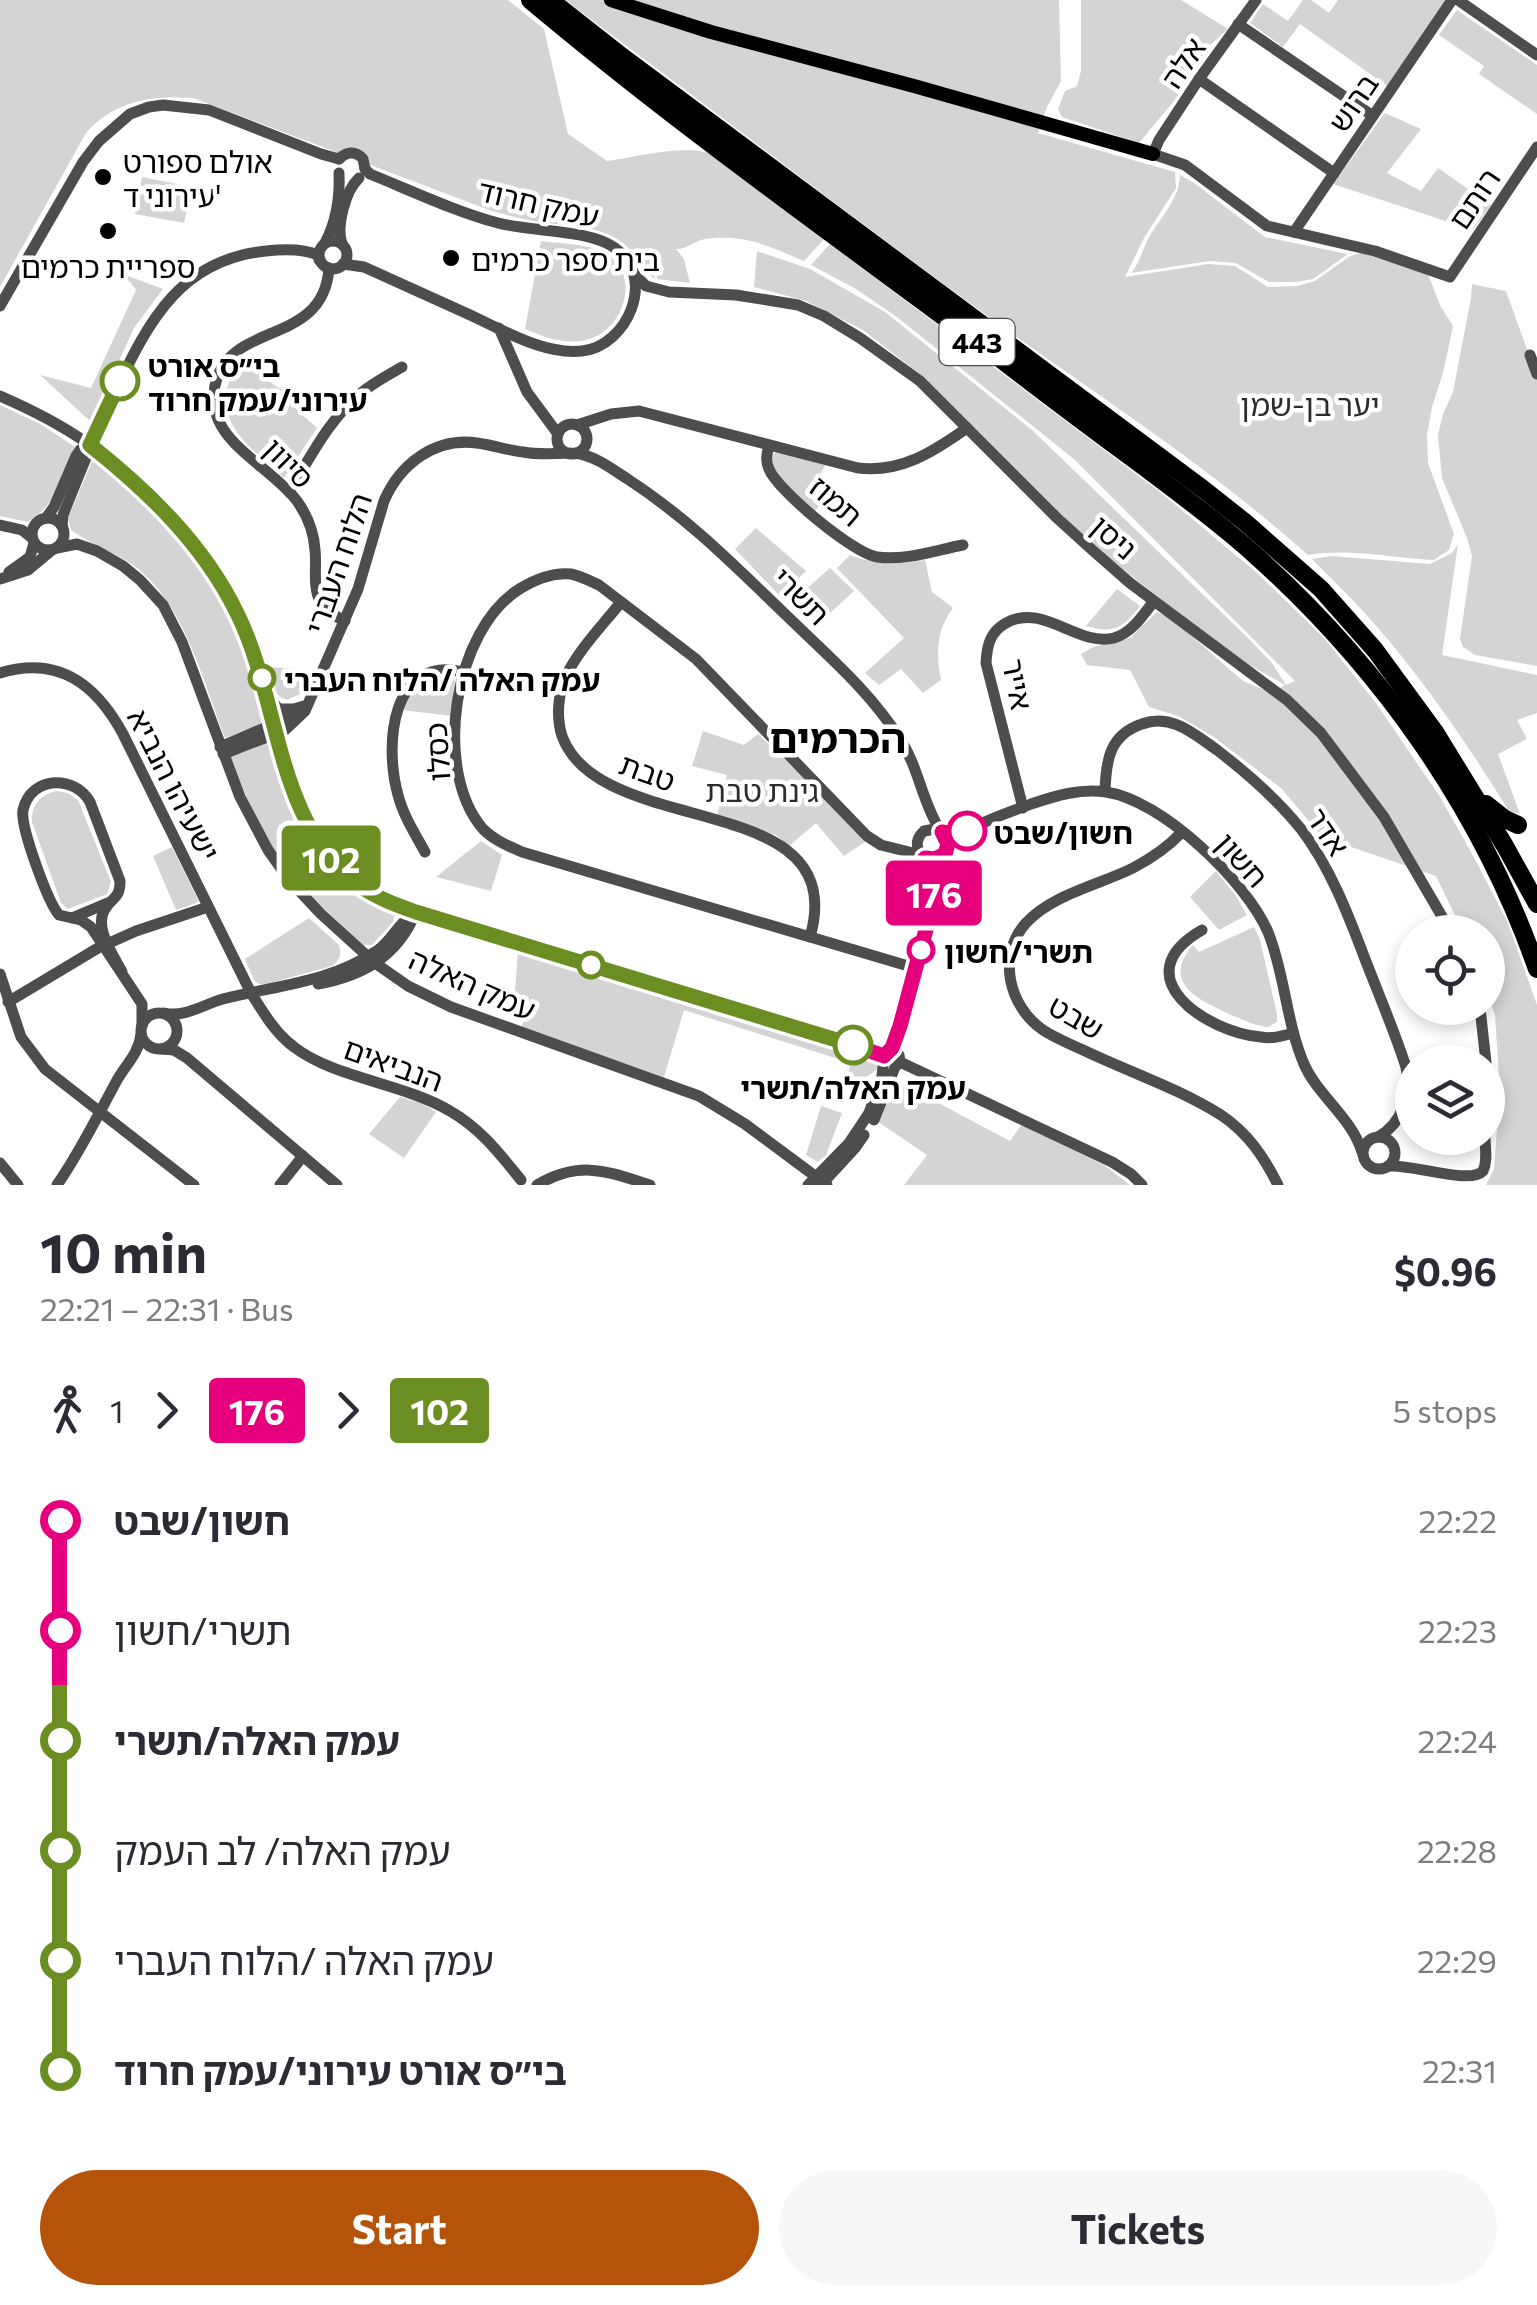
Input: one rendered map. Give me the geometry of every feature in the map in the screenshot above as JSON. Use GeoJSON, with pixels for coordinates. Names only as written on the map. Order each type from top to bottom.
{"type":"FeatureCollection","features":[{"type":"Feature","properties":{"kind":"highway","name":"443"},"geometry":{"type":"LineString","coordinates":[[530,0],[779,196],[1196,506],[1288,585],[1356,656],[1441,773],[1503,884],[1537,969]]}},
{"type":"Feature","properties":{"kind":"highway","name":"443"},"geometry":{"type":"LineString","coordinates":[[550,0],[1246,522],[1321,589],[1405,688],[1537,904]]}},
{"type":"Feature","properties":{"kind":"highway"},"geometry":{"type":"LineString","coordinates":[[1466,783],[1492,810],[1518,825]]}},
{"type":"Feature","properties":{"kind":"main road"},"geometry":{"type":"LineString","coordinates":[[611,0],[711,32],[1153,154]]}},
{"type":"Feature","properties":{"kind":"street","name":"אלה"},"geometry":{"type":"LineString","coordinates":[[1153,154],[1256,0]]}},
{"type":"Feature","properties":{"kind":"street"},"geometry":{"type":"LineString","coordinates":[[1455,0],[1537,55]]}},
{"type":"Feature","properties":{"kind":"street","name":"ברוש"},"geometry":{"type":"LineString","coordinates":[[1294,232],[1455,0]]}},
{"type":"Feature","properties":{"kind":"street"},"geometry":{"type":"LineString","coordinates":[[1238,24],[1373,116]]}},
{"type":"Feature","properties":{"kind":"street"},"geometry":{"type":"LineString","coordinates":[[1199,80],[1334,173]]}},
{"type":"Feature","properties":{"kind":"street"},"geometry":{"type":"LineString","coordinates":[[0,306],[94,147],[120,120],[138,110],[163,105],[209,110],[321,154],[339,166],[346,180],[362,174]]}},
{"type":"Feature","properties":{"kind":"street","name":"רותם"},"geometry":{"type":"LineString","coordinates":[[1294,232],[1394,256],[1450,276],[1537,147]]}},
{"type":"Feature","properties":{"kind":"street"},"geometry":{"type":"LineString","coordinates":[[324,264],[319,250],[330,232],[339,166],[347,153],[356,153],[363,160],[362,174],[347,196],[339,235],[346,252],[343,264]]}},
{"type":"Feature","properties":{"kind":"street"},"geometry":{"type":"LineString","coordinates":[[1153,154],[1185,164],[1267,226],[1294,232]]}},
{"type":"Feature","properties":{"kind":"street","name":"עמק חרוד"},"geometry":{"type":"LineString","coordinates":[[362,174],[495,222],[597,239],[619,250],[634,274]]}},
{"type":"Feature","properties":{"kind":"street"},"geometry":{"type":"LineString","coordinates":[[325,243],[342,244]]}},
{"type":"Feature","properties":{"kind":"street"},"geometry":{"type":"LineString","coordinates":[[0,578],[28,570],[64,540],[62,515],[90,445],[136,347],[156,314],[178,289],[207,269],[238,256],[302,250],[318,255],[324,264]]}},
{"type":"Feature","properties":{"kind":"street"},"geometry":{"type":"LineString","coordinates":[[324,264],[364,267],[533,343],[567,351],[591,350],[619,332],[636,294],[634,274]]}},
{"type":"Feature","properties":{"kind":"street","name":"סיוון"},"geometry":{"type":"LineString","coordinates":[[324,264],[328,284],[302,319],[242,348],[224,365],[215,388],[216,414],[228,436],[289,492],[305,513],[314,538],[320,601],[346,622]]}},
{"type":"Feature","properties":{"kind":"street","name":"ניסן"},"geometry":{"type":"LineString","coordinates":[[634,274],[646,286],[668,292],[769,299],[798,305],[824,316],[920,382],[1057,518],[1130,583],[1287,700],[1321,733],[1384,817],[1442,915]]}},
{"type":"Feature","properties":{"kind":"street","name":"ניסן"},"geometry":{"type":"LineString","coordinates":[[632,305],[644,296],[668,292]]}},
{"type":"Feature","properties":{"kind":"street"},"geometry":{"type":"LineString","coordinates":[[499,328],[526,392],[542,411],[560,448],[572,453],[583,448],[580,430]]}},
{"type":"Feature","properties":{"kind":"street"},"geometry":{"type":"LineString","coordinates":[[516,365],[523,346],[533,343]]}},
{"type":"Feature","properties":{"kind":"street"},"geometry":{"type":"LineString","coordinates":[[289,492],[324,434],[346,407],[402,367]]}},
{"type":"Feature","properties":{"kind":"street","name":"עמק האלה"},"geometry":{"type":"LineString","coordinates":[[0,396],[90,445],[126,474],[162,509],[214,574],[246,631],[306,822],[326,852],[358,885],[416,912],[822,1035],[891,1060],[1112,1162],[1142,1185]]}},
{"type":"Feature","properties":{"kind":"street"},"geometry":{"type":"LineString","coordinates":[[542,411],[580,430]]}},
{"type":"Feature","properties":{"kind":"street"},"geometry":{"type":"LineString","coordinates":[[538,454],[551,450],[562,427],[580,430],[624,411],[639,411],[858,468],[887,469],[924,456],[967,428]]}},
{"type":"Feature","properties":{"kind":"street","name":"תשרי"},"geometry":{"type":"LineString","coordinates":[[580,430],[600,461]]}},
{"type":"Feature","properties":{"kind":"street","name":"הלוח העברי"},"geometry":{"type":"LineString","coordinates":[[222,750],[300,718],[346,622],[384,501],[411,462],[438,447],[466,442],[538,454],[572,453]]}},
{"type":"Feature","properties":{"kind":"street"},"geometry":{"type":"LineString","coordinates":[[46,518],[76,456],[90,445]]}},
{"type":"Feature","properties":{"kind":"street","name":"תמוז"},"geometry":{"type":"LineString","coordinates":[[769,445],[767,462],[774,478],[855,549],[880,558],[963,545]]}},
{"type":"Feature","properties":{"kind":"street","name":"תשרי"},"geometry":{"type":"LineString","coordinates":[[572,453],[600,461],[721,550],[861,688],[902,741],[941,831]]}},
{"type":"Feature","properties":{"kind":"street"},"geometry":{"type":"LineString","coordinates":[[0,578],[30,557],[36,522],[56,519],[62,526]]}},
{"type":"Feature","properties":{"kind":"street"},"geometry":{"type":"LineString","coordinates":[[0,525],[22,530],[42,550],[55,549]]}},
{"type":"Feature","properties":{"kind":"street","name":"עמק האלה"},"geometry":{"type":"LineString","coordinates":[[55,549],[77,544],[96,550],[123,566],[153,592],[182,642],[246,812],[268,850],[308,900],[372,960],[408,986],[451,1007],[700,1096],[789,1156],[816,1183]]}},
{"type":"Feature","properties":{"kind":"street","name":"כסלו"},"geometry":{"type":"LineString","coordinates":[[916,968],[522,852],[492,836],[473,815],[456,760],[464,672],[475,641],[496,608],[513,593],[548,576],[574,574],[599,586],[696,659],[872,840],[923,856]]}},
{"type":"Feature","properties":{"kind":"street","name":"אייר"},"geometry":{"type":"LineString","coordinates":[[1023,808],[986,663],[989,640],[1013,619],[1036,618],[1104,640],[1116,638],[1136,624],[1154,601]]}},
{"type":"Feature","properties":{"kind":"street","name":"טבת"},"geometry":{"type":"LineString","coordinates":[[621,602],[579,655],[564,681],[558,720],[566,745],[587,770],[616,790],[750,830],[793,856],[812,890],[814,916],[810,937]]}},
{"type":"Feature","properties":{"kind":"street","name":"ישעיהו הנביא"},"geometry":{"type":"LineString","coordinates":[[0,672],[28,667],[58,671],[85,685],[105,704],[208,907],[258,992]]}},
{"type":"Feature","properties":{"kind":"street"},"geometry":{"type":"LineString","coordinates":[[425,852],[408,822],[395,783],[391,752],[395,722],[409,686],[423,673],[442,668],[464,672]]}},
{"type":"Feature","properties":{"kind":"street"},"geometry":{"type":"LineString","coordinates":[[267,696],[279,709],[294,709],[311,700]]}},
{"type":"Feature","properties":{"kind":"street","name":"אדר"},"geometry":{"type":"LineString","coordinates":[[1105,791],[1108,754],[1115,741],[1137,725],[1152,720],[1182,726],[1234,763],[1276,802],[1313,847],[1342,902],[1397,1045]]}},
{"type":"Feature","properties":{"kind":"street"},"geometry":{"type":"LineString","coordinates":[[59,1183],[140,1046],[143,1008],[105,944],[86,923],[59,916],[52,906],[23,824],[28,797],[47,784],[72,784],[86,794],[120,880],[119,892],[104,910],[101,921],[105,944]]}},
{"type":"Feature","properties":{"kind":"street"},"geometry":{"type":"LineString","coordinates":[[890,848],[910,845],[930,829],[957,834],[1074,792],[1105,791]]}},
{"type":"Feature","properties":{"kind":"street","name":"חשון"},"geometry":{"type":"LineString","coordinates":[[1105,791],[1137,801],[1182,832],[1238,884],[1263,922],[1277,962],[1293,1033],[1313,1080],[1354,1133],[1362,1152]]}},
{"type":"Feature","properties":{"kind":"street","name":"תשרי"},"geometry":{"type":"LineString","coordinates":[[919,837],[925,821],[925,801]]}},
{"type":"Feature","properties":{"kind":"street"},"geometry":{"type":"LineString","coordinates":[[923,856],[935,859],[946,852],[948,844],[941,831]]}},
{"type":"Feature","properties":{"kind":"street"},"geometry":{"type":"LineString","coordinates":[[816,1183],[855,1148],[874,1119],[897,1049],[940,862],[954,840],[967,831]]}},
{"type":"Feature","properties":{"kind":"street","name":"שבט"},"geometry":{"type":"LineString","coordinates":[[1182,832],[1154,857],[1064,898],[1027,922],[1014,940],[1010,955],[1008,970],[1014,995],[1041,1029],[1183,1094],[1231,1122],[1262,1155],[1278,1185]]}},
{"type":"Feature","properties":{"kind":"street"},"geometry":{"type":"LineString","coordinates":[[919,837],[917,845],[931,865],[935,884]]}},
{"type":"Feature","properties":{"kind":"street"},"geometry":{"type":"LineString","coordinates":[[68,918],[113,900]]}},
{"type":"Feature","properties":{"kind":"street"},"geometry":{"type":"LineString","coordinates":[[8,1002],[105,944],[208,907]]}},
{"type":"Feature","properties":{"kind":"street"},"geometry":{"type":"LineString","coordinates":[[258,992],[335,981],[372,960],[402,921],[416,912]]}},
{"type":"Feature","properties":{"kind":"street"},"geometry":{"type":"LineString","coordinates":[[1202,930],[1185,940],[1172,962],[1171,983],[1182,1004],[1202,1017],[1252,1036],[1276,1038],[1293,1033]]}},
{"type":"Feature","properties":{"kind":"street"},"geometry":{"type":"LineString","coordinates":[[337,971],[348,954],[346,936]]}},
{"type":"Feature","properties":{"kind":"street"},"geometry":{"type":"LineString","coordinates":[[200,1006],[183,1018],[170,1046],[159,1049],[146,1043],[142,1030],[150,1016],[176,1015],[200,1006],[304,983],[372,960]]}},
{"type":"Feature","properties":{"kind":"street"},"geometry":{"type":"LineString","coordinates":[[0,974],[20,1037],[31,1053],[55,1079],[194,1185]]}},
{"type":"Feature","properties":{"kind":"street","name":"הנביאים"},"geometry":{"type":"LineString","coordinates":[[258,992],[270,1022],[291,1045],[326,1064],[410,1092],[448,1110],[482,1134],[519,1183]]}},
{"type":"Feature","properties":{"kind":"street"},"geometry":{"type":"LineString","coordinates":[[139,1000],[174,1021],[181,1048],[188,1058]]}},
{"type":"Feature","properties":{"kind":"street"},"geometry":{"type":"LineString","coordinates":[[132,1058],[145,1050],[159,1049],[174,1050],[188,1058],[338,1185]]}},
{"type":"Feature","properties":{"kind":"street"},"geometry":{"type":"LineString","coordinates":[[1395,1122],[1365,1145],[1364,1161],[1370,1166],[1407,1167],[1455,1182],[1470,1182],[1483,1170],[1484,1155]]}},
{"type":"Feature","properties":{"kind":"street","name":"אדר"},"geometry":{"type":"LineString","coordinates":[[1394,1148],[1395,1122]]}},
{"type":"Feature","properties":{"kind":"street"},"geometry":{"type":"LineString","coordinates":[[1354,1133],[1388,1140],[1394,1148],[1393,1161],[1377,1183]]}},
{"type":"Feature","properties":{"kind":"street"},"geometry":{"type":"LineString","coordinates":[[1403,1155],[1413,1163],[1462,1176],[1479,1170],[1482,1155]]}},
{"type":"Feature","properties":{"kind":"street"},"geometry":{"type":"LineString","coordinates":[[280,1185],[303,1156]]}},
{"type":"Feature","properties":{"kind":"street"},"geometry":{"type":"LineString","coordinates":[[0,1163],[18,1183]]}},
{"type":"Feature","properties":{"kind":"street"},"geometry":{"type":"LineString","coordinates":[[1370,1166],[1377,1183]]}},
{"type":"Feature","properties":{"kind":"street"},"geometry":{"type":"LineString","coordinates":[[519,1183],[530,1179],[537,1185],[562,1172],[584,1169],[650,1185]]}},
{"type":"Feature","properties":{"kind":"green space"},"geometry":{"type":"Polygon","coordinates":[[[0,0],[508,0],[544,29],[568,134],[607,161],[690,150],[714,155],[825,238],[804,261],[745,240],[701,240],[676,249],[684,259],[690,283],[657,279],[656,245],[655,279],[628,247],[604,233],[492,211],[193,98],[163,98],[121,107],[86,133],[0,287],[0,0]]]}},
{"type":"Feature","properties":{"kind":"green space","name":"יער בן-שמן"},"geometry":{"type":"Polygon","coordinates":[[[565,0],[1059,0],[1061,81],[1038,133],[1175,172],[1176,188],[1125,277],[1208,264],[1235,266],[1268,287],[1297,286],[1315,281],[1350,256],[1364,252],[1427,272],[1453,326],[1427,435],[1428,463],[1454,534],[1449,550],[1434,560],[1355,553],[1308,555],[1197,466],[949,288],[565,0]]]}},
{"type":"Feature","properties":{"kind":"green space"},"geometry":{"type":"Polygon","coordinates":[[[1081,0],[1181,0],[1228,29],[1209,46],[1174,101],[1139,143],[1062,117],[1058,109],[1065,91],[1077,86],[1081,71],[1081,0]]]}},
{"type":"Feature","properties":{"kind":"green space"},"geometry":{"type":"Polygon","coordinates":[[[1303,0],[1311,0],[1329,13],[1338,0],[1449,0],[1387,86],[1300,24],[1283,47],[1250,23],[1263,4],[1288,21],[1303,0]]]}},
{"type":"Feature","properties":{"kind":"green space"},"geometry":{"type":"Polygon","coordinates":[[[1457,10],[1537,65],[1537,114],[1479,74],[1484,66],[1439,35],[1457,10]]]}},
{"type":"Feature","properties":{"kind":"green space"},"geometry":{"type":"Polygon","coordinates":[[[1385,113],[1421,129],[1387,173],[1421,191],[1438,168],[1491,205],[1473,230],[1333,184],[1385,113]]]}},
{"type":"Feature","properties":{"kind":"green space"},"geometry":{"type":"Polygon","coordinates":[[[1180,175],[1265,237],[1348,254],[1313,279],[1296,282],[1269,282],[1236,263],[1210,261],[1131,273],[1172,202],[1180,175]]]}},
{"type":"Feature","properties":{"kind":"green space"},"geometry":{"type":"Polygon","coordinates":[[[142,177],[192,187],[184,223],[135,214],[142,177]]]}},
{"type":"Feature","properties":{"kind":"green space"},"geometry":{"type":"Polygon","coordinates":[[[541,241],[593,249],[619,266],[624,278],[623,304],[609,327],[598,335],[570,342],[525,329],[541,241]]]}},
{"type":"Feature","properties":{"kind":"green space"},"geometry":{"type":"Polygon","coordinates":[[[830,244],[1160,492],[1256,572],[1324,638],[1376,703],[1440,797],[1504,915],[1455,915],[1436,876],[1322,837],[1282,789],[1214,737],[1178,716],[1149,707],[1130,670],[1087,665],[1081,654],[1130,638],[1157,612],[1171,618],[1243,681],[1272,693],[1285,685],[1232,655],[1091,544],[925,378],[863,330],[806,301],[754,287],[757,251],[810,269],[885,312],[1032,430],[1246,636],[1272,663],[1286,685],[1295,681],[1075,460],[897,317],[811,265],[830,244]]]}},
{"type":"Feature","properties":{"kind":"green space"},"geometry":{"type":"Polygon","coordinates":[[[117,272],[163,289],[134,328],[91,422],[40,375],[91,388],[136,290],[117,272]]]}},
{"type":"Feature","properties":{"kind":"green space"},"geometry":{"type":"Polygon","coordinates":[[[1472,284],[1506,291],[1537,377],[1537,666],[1475,655],[1463,647],[1460,639],[1472,556],[1442,478],[1438,435],[1453,392],[1472,284]]]}},
{"type":"Feature","properties":{"kind":"green space"},"geometry":{"type":"Polygon","coordinates":[[[246,359],[267,380],[292,394],[295,408],[317,428],[284,478],[241,438],[228,413],[229,381],[246,359]]]}},
{"type":"Feature","properties":{"kind":"green space"},"geometry":{"type":"Polygon","coordinates":[[[0,405],[42,425],[75,447],[52,498],[28,522],[0,516],[0,405]]]}},
{"type":"Feature","properties":{"kind":"green space"},"geometry":{"type":"Polygon","coordinates":[[[773,454],[825,465],[814,488],[825,498],[815,511],[780,479],[773,463],[773,454]]]}},
{"type":"Feature","properties":{"kind":"green space"},"geometry":{"type":"Polygon","coordinates":[[[93,459],[140,494],[180,536],[215,583],[240,632],[265,722],[225,738],[190,644],[166,600],[133,565],[71,530],[68,518],[93,459]]]}},
{"type":"Feature","properties":{"kind":"green space"},"geometry":{"type":"Polygon","coordinates":[[[756,528],[806,571],[780,596],[735,549],[756,528]]]}},
{"type":"Feature","properties":{"kind":"green space"},"geometry":{"type":"Polygon","coordinates":[[[1458,544],[1442,655],[1537,675],[1537,713],[1517,720],[1527,739],[1498,754],[1520,814],[1509,811],[1445,713],[1391,643],[1312,559],[1331,556],[1430,564],[1452,553],[1458,544]]]}},
{"type":"Feature","properties":{"kind":"green space"},"geometry":{"type":"Polygon","coordinates":[[[850,555],[887,563],[925,560],[932,592],[953,608],[939,642],[941,680],[923,693],[901,669],[879,685],[865,673],[904,638],[837,568],[850,555]]]}},
{"type":"Feature","properties":{"kind":"green space"},"geometry":{"type":"Polygon","coordinates":[[[830,568],[854,591],[817,625],[794,600],[830,568]]]}},
{"type":"Feature","properties":{"kind":"green space"},"geometry":{"type":"Polygon","coordinates":[[[1117,589],[1140,606],[1134,614],[1111,629],[1086,626],[1117,589]]]}},
{"type":"Feature","properties":{"kind":"green space"},"geometry":{"type":"Polygon","coordinates":[[[269,667],[298,669],[314,677],[300,694],[287,700],[275,691],[269,667]]]}},
{"type":"Feature","properties":{"kind":"green space"},"geometry":{"type":"Polygon","coordinates":[[[432,676],[455,681],[452,716],[402,710],[412,689],[432,676]]]}},
{"type":"Feature","properties":{"kind":"green space","name":"גינת טבת"},"geometry":{"type":"Polygon","coordinates":[[[703,731],[744,745],[758,734],[868,840],[844,856],[816,823],[789,846],[776,835],[717,815],[727,775],[692,766],[703,731]]]}},
{"type":"Feature","properties":{"kind":"green space"},"geometry":{"type":"Polygon","coordinates":[[[270,740],[291,802],[323,859],[354,889],[395,912],[393,922],[372,945],[363,945],[300,883],[258,823],[230,756],[270,740]]]}},
{"type":"Feature","properties":{"kind":"green space"},"geometry":{"type":"Polygon","coordinates":[[[56,791],[78,800],[111,882],[107,894],[68,909],[61,903],[32,822],[37,802],[56,791]]]}},
{"type":"Feature","properties":{"kind":"green space"},"geometry":{"type":"Polygon","coordinates":[[[481,841],[502,855],[491,891],[436,877],[481,841]]]}},
{"type":"Feature","properties":{"kind":"green space"},"geometry":{"type":"Polygon","coordinates":[[[172,847],[199,902],[176,910],[153,856],[172,847]]]}},
{"type":"Feature","properties":{"kind":"green space"},"geometry":{"type":"Polygon","coordinates":[[[1216,871],[1247,915],[1219,930],[1190,897],[1216,871]]]}},
{"type":"Feature","properties":{"kind":"green space"},"geometry":{"type":"Polygon","coordinates":[[[1505,917],[1537,1005],[1537,1185],[1486,1185],[1494,1169],[1495,1155],[1505,1155],[1505,1045],[1497,1045],[1496,1025],[1505,1025],[1505,917]]]}},
{"type":"Feature","properties":{"kind":"green space"},"geometry":{"type":"Polygon","coordinates":[[[309,918],[339,945],[337,962],[266,984],[254,980],[245,959],[309,918]]]}},
{"type":"Feature","properties":{"kind":"green space"},"geometry":{"type":"Polygon","coordinates":[[[1254,927],[1277,1014],[1277,1022],[1268,1027],[1206,1003],[1187,988],[1180,970],[1193,945],[1199,952],[1254,927]]]}},
{"type":"Feature","properties":{"kind":"green space"},"geometry":{"type":"Polygon","coordinates":[[[518,949],[880,1061],[858,1084],[846,1081],[851,1063],[684,1010],[664,1077],[522,1028],[524,1011],[514,1004],[518,949]]]}},
{"type":"Feature","properties":{"kind":"green space"},"geometry":{"type":"Polygon","coordinates":[[[893,1079],[1010,1141],[1022,1124],[1104,1165],[1130,1185],[904,1185],[927,1155],[874,1119],[893,1079]]]}},
{"type":"Feature","properties":{"kind":"green space"},"geometry":{"type":"Polygon","coordinates":[[[400,1097],[436,1112],[404,1158],[369,1134],[400,1097]]]}},
{"type":"Feature","properties":{"kind":"green space"},"geometry":{"type":"Polygon","coordinates":[[[821,1106],[842,1113],[826,1155],[818,1162],[806,1155],[821,1106]]]}},
{"type":"Feature","properties":{"kind":"bus line","name":"102"},"geometry":{"type":"LineString","coordinates":[[120,381],[90,445],[162,509],[198,550],[236,609],[254,652],[290,780],[306,822],[348,876],[384,900],[416,912],[853,1045]]}},
{"type":"Feature","properties":{"kind":"bus line","name":"176"},"geometry":{"type":"LineString","coordinates":[[853,1045],[884,1056],[892,1048],[910,995],[934,894],[934,876],[925,858],[945,854],[948,844],[942,832],[967,831]]}},
{"type":"Feature","properties":{"kind":"place","name":"אולם ספורט עירוני ד'"},"geometry":{"type":"Point","coordinates":[103,177]}},
{"type":"Feature","properties":{"kind":"place","name":"ספריית כרמים"},"geometry":{"type":"Point","coordinates":[108,231]}},
{"type":"Feature","properties":{"kind":"place","name":"בית ספר כרמים"},"geometry":{"type":"Point","coordinates":[451,258]}},
{"type":"Feature","properties":{"kind":"place","name":"בי״ס אורט עירוני/עמק חרוד"},"geometry":{"type":"Point","coordinates":[120,381]}},
{"type":"Feature","properties":{"kind":"place","name":"עמק האלה /הלוח העברי"},"geometry":{"type":"Point","coordinates":[262,678]}},
{"type":"Feature","properties":{"kind":"place","name":"חשון/שבט"},"geometry":{"type":"Point","coordinates":[967,831]}},
{"type":"Feature","properties":{"kind":"place","name":"תשרי/חשון"},"geometry":{"type":"Point","coordinates":[921,950]}},
{"type":"Feature","properties":{"kind":"place","name":"עמק האלה/תשרי"},"geometry":{"type":"Point","coordinates":[853,1045]}},
{"type":"Feature","properties":{"kind":"district","name":"הכרמים"},"geometry":{"type":"Point","coordinates":[838,736]}}]}
